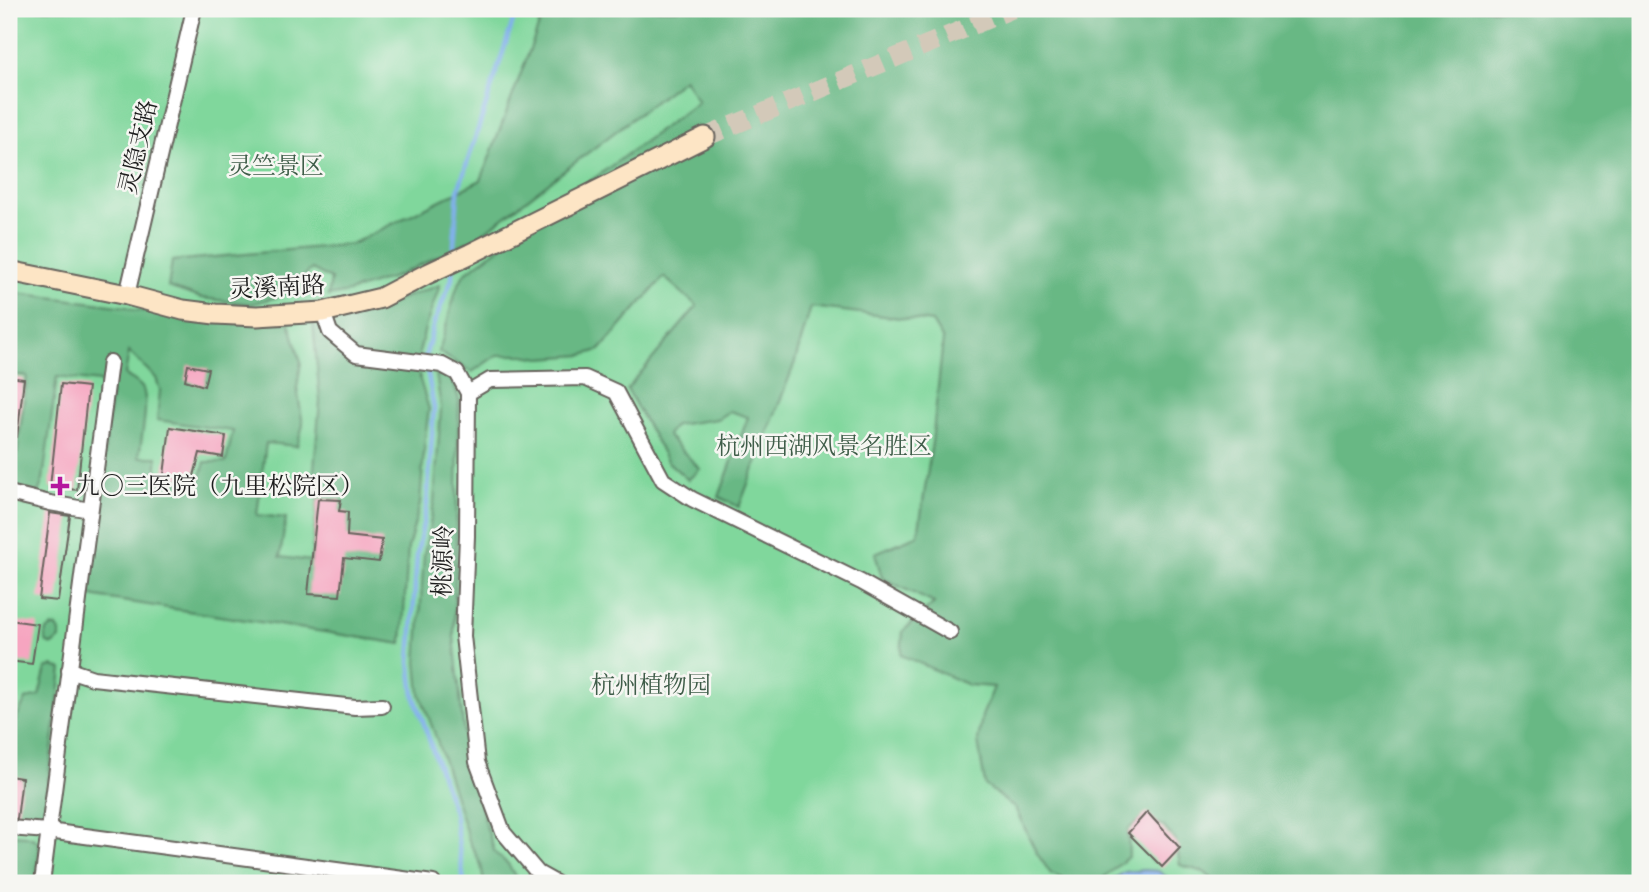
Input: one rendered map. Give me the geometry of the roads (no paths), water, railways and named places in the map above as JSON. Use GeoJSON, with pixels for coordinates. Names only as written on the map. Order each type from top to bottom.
{"type":"FeatureCollection","features":[{"type":"Feature","properties":{"kind":"main road","name":"灵溪南路"},"geometry":{"type":"LineString","coordinates":[[127,295],[183,310],[257,316],[323,312],[381,298],[705,137]]}},
{"type":"Feature","properties":{"kind":"main road"},"geometry":{"type":"LineString","coordinates":[[9,259],[73,272],[127,295]]}},
{"type":"Feature","properties":{"kind":"main road"},"geometry":{"type":"LineString","coordinates":[[9,271],[127,295]]}},
{"type":"Feature","properties":{"kind":"main road"},"geometry":{"type":"LineString","coordinates":[[9,284],[61,292],[127,295]]}},
{"type":"Feature","properties":{"kind":"street","name":"灵隐支路"},"geometry":{"type":"LineString","coordinates":[[127,295],[194,9]]}},
{"type":"Feature","properties":{"kind":"street"},"geometry":{"type":"LineString","coordinates":[[323,312],[330,332],[356,354],[442,365],[457,373],[468,393],[489,380],[585,378],[617,392],[663,480],[692,499],[861,582],[950,632]]}},
{"type":"Feature","properties":{"kind":"street"},"geometry":{"type":"LineString","coordinates":[[42,883],[110,362]]}},
{"type":"Feature","properties":{"kind":"street","name":"桃源岭"},"geometry":{"type":"LineString","coordinates":[[468,393],[463,636],[477,762],[503,832],[538,873],[556,883]]}},
{"type":"Feature","properties":{"kind":"street"},"geometry":{"type":"LineString","coordinates":[[9,493],[90,510]]}},
{"type":"Feature","properties":{"kind":"street"},"geometry":{"type":"LineString","coordinates":[[69,670],[93,678],[355,707],[382,706]]}},
{"type":"Feature","properties":{"kind":"street"},"geometry":{"type":"LineString","coordinates":[[9,828],[48,831],[427,883]]}},
{"type":"Feature","properties":{"kind":"water"},"geometry":{"type":"Polygon","coordinates":[[[1158,871],[1168,878],[1168,883],[1123,883],[1113,879],[1125,872],[1158,871]]]}},
{"type":"Feature","properties":{"kind":"waterway"},"geometry":{"type":"LineString","coordinates":[[453,257],[458,191],[517,9]]}},
{"type":"Feature","properties":{"kind":"waterway"},"geometry":{"type":"LineString","coordinates":[[452,269],[452,279],[434,323],[425,358],[434,408],[427,504],[417,555],[410,662],[414,695],[454,812],[464,883]]}},
{"type":"Feature","properties":{"kind":"tunnel"},"geometry":{"type":"LineString","coordinates":[[705,137],[1012,9]]}},
{"type":"Feature","properties":{"kind":"place","name":"九〇三医院（九里松院区）"},"geometry":{"type":"Point","coordinates":[60,486]}},
{"type":"Feature","properties":{"kind":"park label","name":"灵竺景区"},"geometry":{"type":"Point","coordinates":[276,166]}},
{"type":"Feature","properties":{"kind":"park label","name":"杭州西湖风景名胜区"},"geometry":{"type":"Point","coordinates":[824,446]}},
{"type":"Feature","properties":{"kind":"park label","name":"杭州植物园"},"geometry":{"type":"Point","coordinates":[651,685]}}]}
